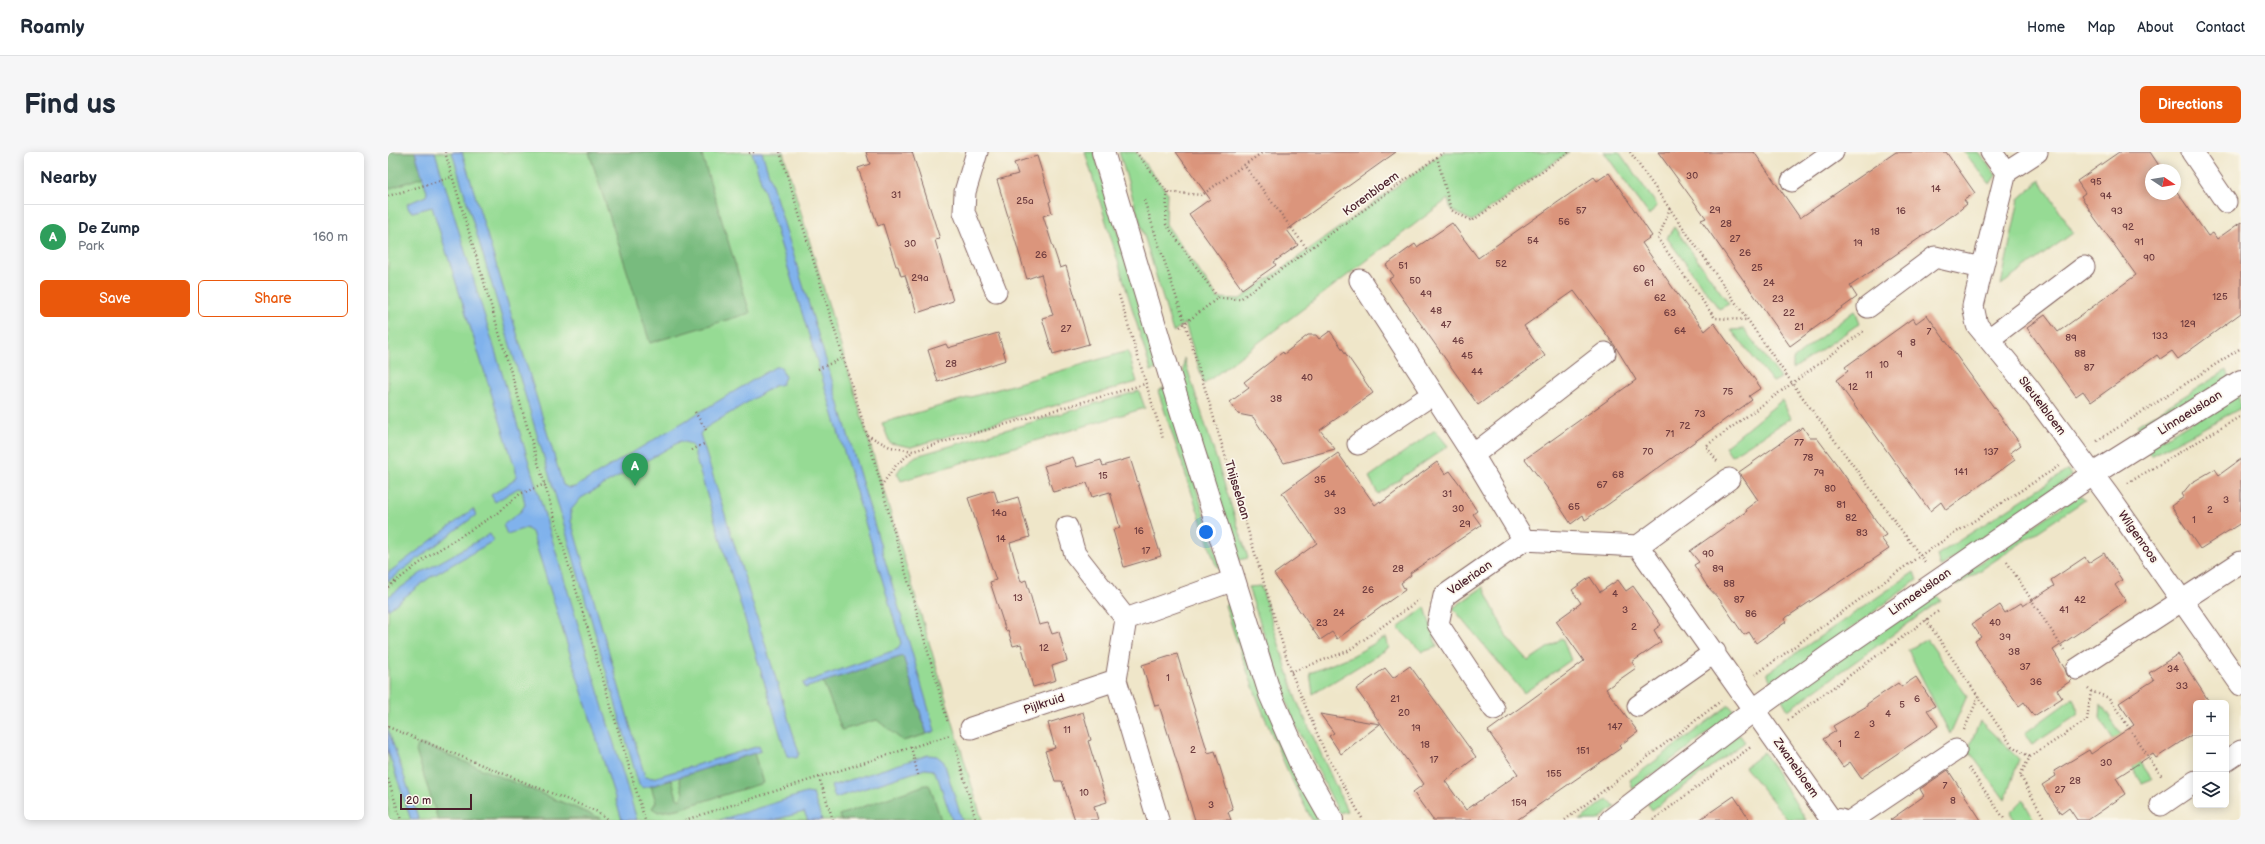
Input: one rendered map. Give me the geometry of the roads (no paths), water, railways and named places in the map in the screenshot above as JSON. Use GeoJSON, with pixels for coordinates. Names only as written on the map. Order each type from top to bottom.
{"type":"FeatureCollection","features":[{"type":"Feature","properties":{"kind":"street"},"geometry":{"type":"LineString","coordinates":[[977,152],[965,192],[964,212],[996,292]]}},
{"type":"Feature","properties":{"kind":"street"},"geometry":{"type":"LineString","coordinates":[[1103,152],[1170,376],[1270,694],[1302,767],[1332,820]]}},
{"type":"Feature","properties":{"kind":"street"},"geometry":{"type":"LineString","coordinates":[[1792,181],[1833,152]]}},
{"type":"Feature","properties":{"kind":"street"},"geometry":{"type":"LineString","coordinates":[[1991,152],[2006,172],[2037,152]]}},
{"type":"Feature","properties":{"kind":"street"},"geometry":{"type":"LineString","coordinates":[[2192,152],[2226,202]]}},
{"type":"Feature","properties":{"kind":"street","name":"Sleutelbloem"},"geometry":{"type":"LineString","coordinates":[[2006,172],[1973,306],[1977,325],[2028,387],[2093,474]]}},
{"type":"Feature","properties":{"kind":"street"},"geometry":{"type":"LineString","coordinates":[[1868,307],[1935,257],[1982,268]]}},
{"type":"Feature","properties":{"kind":"street"},"geometry":{"type":"LineString","coordinates":[[1989,339],[2084,267]]}},
{"type":"Feature","properties":{"kind":"street"},"geometry":{"type":"LineString","coordinates":[[1360,280],[1472,455],[1524,540],[1638,546],[1729,479]]}},
{"type":"Feature","properties":{"kind":"street"},"geometry":{"type":"LineString","coordinates":[[1472,455],[1605,353]]}},
{"type":"Feature","properties":{"kind":"street","name":"Linnaeuslaan"},"geometry":{"type":"LineString","coordinates":[[1611,820],[1755,709],[1936,581],[2093,474],[2241,381]]}},
{"type":"Feature","properties":{"kind":"street"},"geometry":{"type":"LineString","coordinates":[[1358,444],[1433,394]]}},
{"type":"Feature","properties":{"kind":"street","name":"Wilgenroos"},"geometry":{"type":"LineString","coordinates":[[2093,474],[2241,685]]}},
{"type":"Feature","properties":{"kind":"street"},"geometry":{"type":"LineString","coordinates":[[1067,527],[1075,554],[1126,619],[1116,680],[1158,820]]}},
{"type":"Feature","properties":{"kind":"street","name":"Valeriaan"},"geometry":{"type":"LineString","coordinates":[[1494,709],[1438,624],[1444,596],[1524,540]]}},
{"type":"Feature","properties":{"kind":"street"},"geometry":{"type":"LineString","coordinates":[[1638,546],[1755,709]]}},
{"type":"Feature","properties":{"kind":"street"},"geometry":{"type":"LineString","coordinates":[[2076,669],[2241,562]]}},
{"type":"Feature","properties":{"kind":"street"},"geometry":{"type":"LineString","coordinates":[[1126,619],[1234,580]]}},
{"type":"Feature","properties":{"kind":"street"},"geometry":{"type":"LineString","coordinates":[[1638,706],[1715,652]]}},
{"type":"Feature","properties":{"kind":"street","name":"Pijlkruid"},"geometry":{"type":"LineString","coordinates":[[971,728],[1116,680]]}},
{"type":"Feature","properties":{"kind":"street","name":"Zwanebloem"},"geometry":{"type":"LineString","coordinates":[[1755,709],[1830,818],[1841,820]]}},
{"type":"Feature","properties":{"kind":"street"},"geometry":{"type":"LineString","coordinates":[[1861,818],[1956,750]]}},
{"type":"Feature","properties":{"kind":"street"},"geometry":{"type":"LineString","coordinates":[[2229,759],[2241,751]]}},
{"type":"Feature","properties":{"kind":"street"},"geometry":{"type":"LineString","coordinates":[[2161,805],[2193,783]]}},
{"type":"Feature","properties":{"kind":"water"},"geometry":{"type":"Polygon","coordinates":[[[415,152],[435,152],[637,820],[622,820],[532,532],[526,528],[507,534],[503,525],[521,511],[525,505],[522,489],[518,488],[495,502],[491,495],[513,481],[516,476],[516,471],[432,207],[413,212],[409,210],[407,204],[426,196],[427,192],[415,152]]]}},
{"type":"Feature","properties":{"kind":"water"},"geometry":{"type":"Polygon","coordinates":[[[452,152],[462,152],[563,485],[569,488],[575,487],[775,367],[781,367],[785,377],[782,384],[774,386],[704,429],[700,434],[799,753],[797,758],[787,756],[695,456],[695,451],[691,444],[681,441],[581,498],[571,510],[571,521],[645,777],[653,778],[759,746],[761,751],[651,786],[643,788],[639,785],[557,501],[452,152]]]}},
{"type":"Feature","properties":{"kind":"water"},"geometry":{"type":"Polygon","coordinates":[[[752,152],[762,152],[829,370],[935,731],[927,734],[903,656],[805,688],[803,683],[898,649],[901,643],[821,374],[752,152]]]}},
{"type":"Feature","properties":{"kind":"water"},"geometry":{"type":"Polygon","coordinates":[[[473,509],[476,515],[388,581],[388,573],[473,509]]]}},
{"type":"Feature","properties":{"kind":"water"},"geometry":{"type":"Polygon","coordinates":[[[490,534],[493,541],[429,578],[388,610],[388,597],[424,571],[490,534]]]}},
{"type":"Feature","properties":{"kind":"water"},"geometry":{"type":"Polygon","coordinates":[[[388,729],[419,820],[411,820],[388,751],[388,729]]]}},
{"type":"Feature","properties":{"kind":"water"},"geometry":{"type":"Polygon","coordinates":[[[928,755],[937,756],[944,762],[962,820],[952,820],[938,778],[933,770],[925,769],[835,798],[831,786],[928,755]]]}},
{"type":"Feature","properties":{"kind":"water"},"geometry":{"type":"Polygon","coordinates":[[[806,793],[813,794],[822,820],[808,820],[804,812],[774,820],[720,820],[806,793]]]}},
{"type":"Feature","properties":{"kind":"place","name":"De Zump"},"geometry":{"type":"Point","coordinates":[635,486]}}]}
